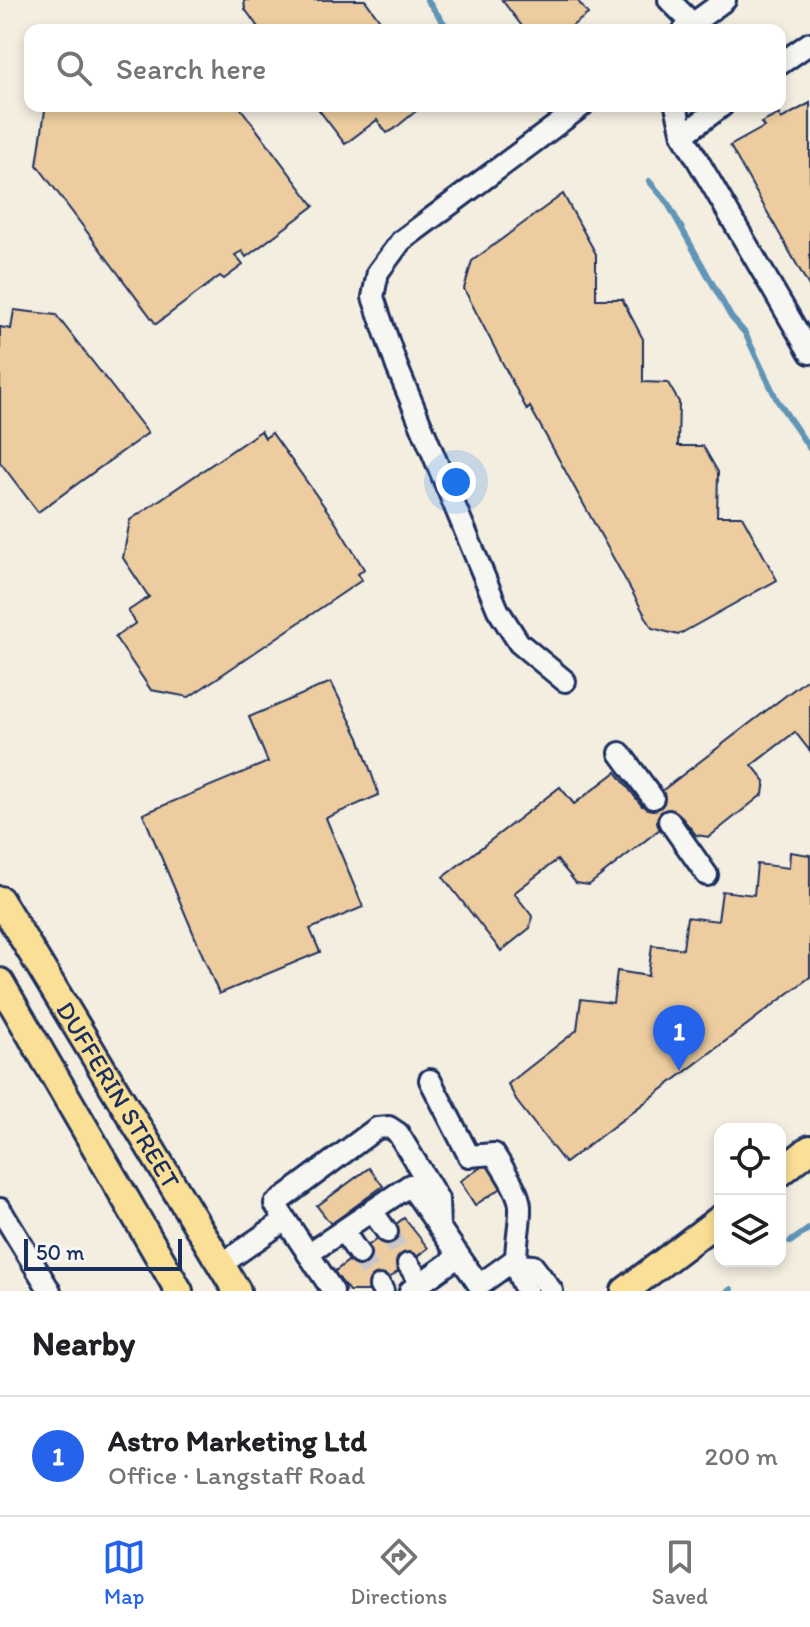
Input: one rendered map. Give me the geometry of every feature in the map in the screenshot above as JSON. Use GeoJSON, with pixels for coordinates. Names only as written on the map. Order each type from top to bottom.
{"type":"FeatureCollection","features":[{"type":"Feature","properties":{"kind":"main road","name":"DUFFERIN STREET"},"geometry":{"type":"LineString","coordinates":[[0,900],[237,1291]]}},
{"type":"Feature","properties":{"kind":"main road","name":"DUFFERIN STREET"},"geometry":{"type":"LineString","coordinates":[[0,982],[179,1291]]}},
{"type":"Feature","properties":{"kind":"main road"},"geometry":{"type":"LineString","coordinates":[[786,1168],[810,1149]]}},
{"type":"Feature","properties":{"kind":"main road"},"geometry":{"type":"LineString","coordinates":[[625,1291],[714,1224]]}},
{"type":"Feature","properties":{"kind":"street"},"geometry":{"type":"LineString","coordinates":[[669,0],[686,24]]}},
{"type":"Feature","properties":{"kind":"street"},"geometry":{"type":"LineString","coordinates":[[692,24],[725,0]]}},
{"type":"Feature","properties":{"kind":"street"},"geometry":{"type":"LineString","coordinates":[[786,60],[810,43]]}},
{"type":"Feature","properties":{"kind":"street"},"geometry":{"type":"LineString","coordinates":[[565,681],[519,643],[498,610],[397,367],[373,297],[378,272],[401,241],[574,112]]}},
{"type":"Feature","properties":{"kind":"street"},"geometry":{"type":"LineString","coordinates":[[677,112],[683,135],[810,353]]}},
{"type":"Feature","properties":{"kind":"street"},"geometry":{"type":"LineString","coordinates":[[683,135],[714,112]]}},
{"type":"Feature","properties":{"kind":"street"},"geometry":{"type":"LineString","coordinates":[[620,753],[653,798]]}},
{"type":"Feature","properties":{"kind":"street"},"geometry":{"type":"LineString","coordinates":[[669,821],[707,875]]}},
{"type":"Feature","properties":{"kind":"street"},"geometry":{"type":"LineString","coordinates":[[430,1080],[469,1156],[494,1154],[520,1203],[516,1262],[518,1278],[527,1291]]}},
{"type":"Feature","properties":{"kind":"street"},"geometry":{"type":"LineString","coordinates":[[333,1291],[275,1204],[358,1139],[389,1127],[398,1133],[438,1199],[439,1227]]}},
{"type":"Feature","properties":{"kind":"street"},"geometry":{"type":"LineString","coordinates":[[308,1254],[410,1185],[479,1285],[516,1262],[533,1266],[552,1291]]}},
{"type":"Feature","properties":{"kind":"street"},"geometry":{"type":"LineString","coordinates":[[0,1209],[50,1291]]}},
{"type":"Feature","properties":{"kind":"street"},"geometry":{"type":"LineString","coordinates":[[372,1211],[387,1232]]}},
{"type":"Feature","properties":{"kind":"street"},"geometry":{"type":"LineString","coordinates":[[222,1264],[285,1220]]}},
{"type":"Feature","properties":{"kind":"street"},"geometry":{"type":"LineString","coordinates":[[343,1231],[359,1254]]}},
{"type":"Feature","properties":{"kind":"street"},"geometry":{"type":"LineString","coordinates":[[408,1264],[416,1287],[459,1256]]}},
{"type":"Feature","properties":{"kind":"building"},"geometry":{"type":"Polygon","coordinates":[[[244,0],[365,0],[383,24],[256,24],[245,9],[244,0]]]}},
{"type":"Feature","properties":{"kind":"building"},"geometry":{"type":"Polygon","coordinates":[[[502,0],[577,0],[588,14],[575,24],[520,24],[502,0]]]}},
{"type":"Feature","properties":{"kind":"building"},"geometry":{"type":"Polygon","coordinates":[[[810,103],[810,288],[730,146],[764,127],[761,123],[779,114],[781,119],[810,103]]]}},
{"type":"Feature","properties":{"kind":"building"},"geometry":{"type":"Polygon","coordinates":[[[45,112],[244,112],[314,206],[246,257],[242,251],[235,255],[243,265],[224,279],[220,276],[156,324],[37,165],[45,112]]]}},
{"type":"Feature","properties":{"kind":"building"},"geometry":{"type":"Polygon","coordinates":[[[321,112],[415,112],[387,133],[377,120],[345,144],[321,112]]]}},
{"type":"Feature","properties":{"kind":"building"},"geometry":{"type":"Polygon","coordinates":[[[563,194],[596,254],[596,299],[622,299],[643,339],[643,382],[668,383],[679,402],[678,446],[703,446],[718,472],[717,516],[742,516],[777,580],[678,635],[652,628],[530,407],[527,410],[464,289],[472,261],[563,194]]]}},
{"type":"Feature","properties":{"kind":"building"},"geometry":{"type":"Polygon","coordinates":[[[14,310],[56,315],[148,433],[38,512],[0,462],[0,327],[11,329],[14,310]]]}},
{"type":"Feature","properties":{"kind":"building"},"geometry":{"type":"Polygon","coordinates":[[[261,431],[265,438],[272,433],[334,520],[364,569],[358,574],[362,580],[189,697],[151,690],[115,637],[136,623],[128,611],[149,597],[123,558],[130,520],[261,431]]]}},
{"type":"Feature","properties":{"kind":"building"},"geometry":{"type":"Polygon","coordinates":[[[810,677],[810,751],[795,732],[752,765],[765,781],[763,794],[709,837],[696,835],[679,814],[589,885],[576,883],[557,860],[514,893],[532,916],[530,928],[501,951],[443,877],[560,787],[574,804],[616,772],[642,806],[810,677]]]}},
{"type":"Feature","properties":{"kind":"building"},"geometry":{"type":"Polygon","coordinates":[[[331,682],[359,738],[379,795],[326,818],[363,907],[310,929],[320,952],[219,994],[143,814],[268,762],[249,717],[331,682]]]}},
{"type":"Feature","properties":{"kind":"building"},"geometry":{"type":"Polygon","coordinates":[[[790,852],[810,855],[810,977],[565,1163],[518,1103],[508,1084],[577,1030],[581,999],[613,1003],[617,971],[648,976],[652,945],[683,949],[687,917],[718,921],[722,891],[754,895],[757,864],[789,868],[790,852]]]}},
{"type":"Feature","properties":{"kind":"building"},"geometry":{"type":"Polygon","coordinates":[[[488,1163],[503,1187],[475,1205],[460,1181],[488,1163]]]}},
{"type":"Feature","properties":{"kind":"building"},"geometry":{"type":"Polygon","coordinates":[[[369,1168],[383,1186],[331,1224],[317,1206],[369,1168]]]}},
{"type":"Feature","properties":{"kind":"building"},"geometry":{"type":"Polygon","coordinates":[[[404,1218],[428,1248],[373,1291],[349,1291],[334,1272],[404,1218]]]}},
{"type":"Feature","properties":{"kind":"waterway"},"geometry":{"type":"LineString","coordinates":[[427,0],[445,24]]}},
{"type":"Feature","properties":{"kind":"waterway"},"geometry":{"type":"LineString","coordinates":[[649,181],[667,202],[731,317],[745,333],[777,400],[810,449]]}},
{"type":"Feature","properties":{"kind":"waterway"},"geometry":{"type":"LineString","coordinates":[[790,1242],[810,1228]]}},
{"type":"Feature","properties":{"kind":"tunnel"},"geometry":{"type":"LineString","coordinates":[[387,1232],[408,1264]]}},
{"type":"Feature","properties":{"kind":"tunnel"},"geometry":{"type":"LineString","coordinates":[[359,1254],[380,1286]]}},
{"type":"Feature","properties":{"kind":"place","name":"Astro Marketing Ltd"},"geometry":{"type":"Point","coordinates":[679,1071]}}]}
